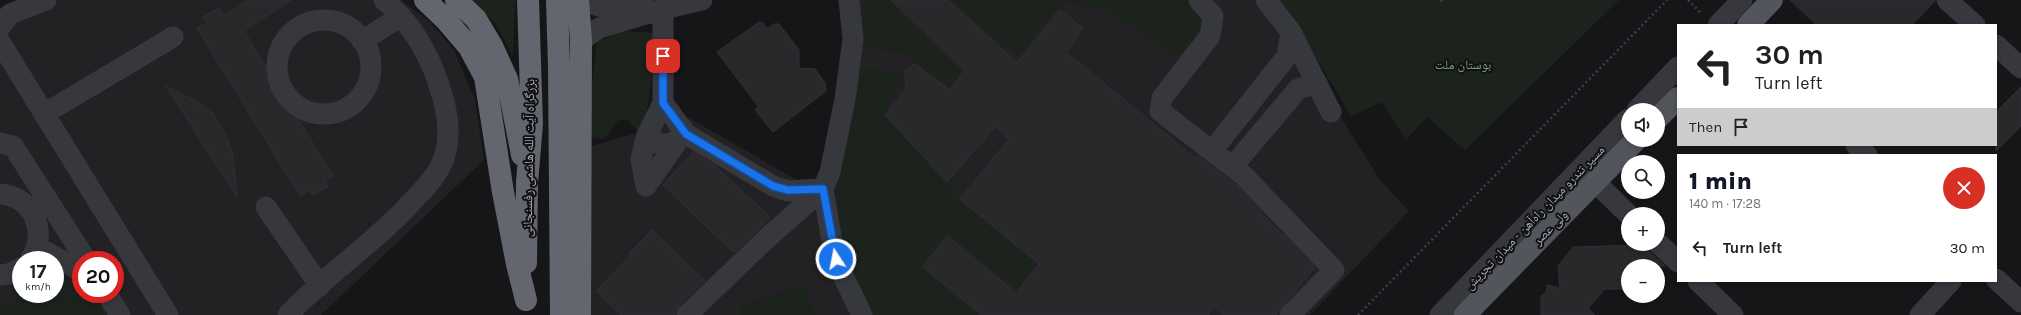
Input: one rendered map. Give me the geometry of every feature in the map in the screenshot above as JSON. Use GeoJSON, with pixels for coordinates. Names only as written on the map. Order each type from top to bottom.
{"type":"FeatureCollection","features":[{"type":"Feature","properties":{"kind":"highway"},"geometry":{"type":"LineString","coordinates":[[425,0],[446,20],[468,47],[485,77],[503,192],[527,308]]}},
{"type":"Feature","properties":{"kind":"highway"},"geometry":{"type":"LineString","coordinates":[[456,0],[476,19],[492,46],[507,79],[527,182]]}},
{"type":"Feature","properties":{"kind":"highway","name":"بزرگراه آیت الله هاشمی رفسنجانی"},"geometry":{"type":"LineString","coordinates":[[527,308],[527,182],[532,124],[528,0]]}},
{"type":"Feature","properties":{"kind":"highway"},"geometry":{"type":"LineString","coordinates":[[557,0],[560,67],[561,315]]}},
{"type":"Feature","properties":{"kind":"highway"},"geometry":{"type":"LineString","coordinates":[[578,0],[581,41],[580,315]]}},
{"type":"Feature","properties":{"kind":"main road"},"geometry":{"type":"LineString","coordinates":[[1749,24],[1772,0]]}},
{"type":"Feature","properties":{"kind":"main road"},"geometry":{"type":"LineString","coordinates":[[1665,111],[1677,99]]}},
{"type":"Feature","properties":{"kind":"main road","name":"ولی عصر"},"geometry":{"type":"LineString","coordinates":[[1465,315],[1629,147]]}},
{"type":"Feature","properties":{"kind":"street"},"geometry":{"type":"LineString","coordinates":[[0,27],[10,14],[46,0]]}},
{"type":"Feature","properties":{"kind":"street"},"geometry":{"type":"LineString","coordinates":[[362,41],[394,9],[415,0]]}},
{"type":"Feature","properties":{"kind":"street"},"geometry":{"type":"LineString","coordinates":[[578,0],[602,7],[663,9]]}},
{"type":"Feature","properties":{"kind":"street"},"geometry":{"type":"LineString","coordinates":[[581,41],[598,28],[663,9],[702,0]]}},
{"type":"Feature","properties":{"kind":"street"},"geometry":{"type":"LineString","coordinates":[[687,315],[766,239],[823,189],[830,172],[845,99],[853,39],[849,0]]}},
{"type":"Feature","properties":{"kind":"street"},"geometry":{"type":"LineString","coordinates":[[1199,0],[1213,16],[1210,36],[1162,98],[1160,111],[1238,171],[1334,270],[1290,315]]}},
{"type":"Feature","properties":{"kind":"street"},"geometry":{"type":"LineString","coordinates":[[1266,0],[1291,32],[1331,112]]}},
{"type":"Feature","properties":{"kind":"street"},"geometry":{"type":"LineString","coordinates":[[1719,24],[1742,0]]}},
{"type":"Feature","properties":{"kind":"street"},"geometry":{"type":"LineString","coordinates":[[1947,0],[1973,24]]}},
{"type":"Feature","properties":{"kind":"street"},"geometry":{"type":"LineString","coordinates":[[288,315],[392,224],[423,191],[441,165],[448,137],[446,105],[431,62],[417,36],[394,9]]}},
{"type":"Feature","properties":{"kind":"street"},"geometry":{"type":"LineString","coordinates":[[663,9],[663,103],[647,135],[641,159],[646,186],[681,138]]}},
{"type":"Feature","properties":{"kind":"street"},"geometry":{"type":"LineString","coordinates":[[326,20],[340,23],[353,30],[362,41],[370,58],[370,74],[365,89],[355,102],[341,110],[325,114],[309,112],[295,104],[284,93],[278,80],[276,65],[279,50],[286,37],[297,27],[311,21],[326,20]]}},
{"type":"Feature","properties":{"kind":"street"},"geometry":{"type":"LineString","coordinates":[[1212,151],[1287,56],[1291,32]]}},
{"type":"Feature","properties":{"kind":"street"},"geometry":{"type":"LineString","coordinates":[[44,114],[173,37]]}},
{"type":"Feature","properties":{"kind":"street"},"geometry":{"type":"LineString","coordinates":[[0,42],[168,315]]}},
{"type":"Feature","properties":{"kind":"street"},"geometry":{"type":"LineString","coordinates":[[1997,46],[2021,68]]}},
{"type":"Feature","properties":{"kind":"street"},"geometry":{"type":"LineString","coordinates":[[1644,103],[1677,68]]}},
{"type":"Feature","properties":{"kind":"street"},"geometry":{"type":"LineString","coordinates":[[1238,171],[1298,89],[1317,83]]}},
{"type":"Feature","properties":{"kind":"street"},"geometry":{"type":"LineString","coordinates":[[663,103],[681,138],[773,186],[788,190],[823,189]]}},
{"type":"Feature","properties":{"kind":"street","name":"مسیر تندرو میدان راه‌آهن - میدان تجریش"},"geometry":{"type":"LineString","coordinates":[[1440,315],[1621,126]]}},
{"type":"Feature","properties":{"kind":"street"},"geometry":{"type":"LineString","coordinates":[[647,135],[658,144],[664,145],[681,138]]}},
{"type":"Feature","properties":{"kind":"street"},"geometry":{"type":"LineString","coordinates":[[0,143],[13,146],[80,251]]}},
{"type":"Feature","properties":{"kind":"street"},"geometry":{"type":"LineString","coordinates":[[1857,146],[1866,154]]}},
{"type":"Feature","properties":{"kind":"street"},"geometry":{"type":"LineString","coordinates":[[1595,182],[1621,207]]}},
{"type":"Feature","properties":{"kind":"street"},"geometry":{"type":"LineString","coordinates":[[823,189],[836,259],[862,315]]}},
{"type":"Feature","properties":{"kind":"street"},"geometry":{"type":"LineString","coordinates":[[0,194],[8,194],[20,200],[30,209],[37,220],[39,234],[34,251]]}},
{"type":"Feature","properties":{"kind":"street"},"geometry":{"type":"LineString","coordinates":[[266,207],[320,286]]}},
{"type":"Feature","properties":{"kind":"street"},"geometry":{"type":"LineString","coordinates":[[1665,250],[1677,261]]}},
{"type":"Feature","properties":{"kind":"street"},"geometry":{"type":"LineString","coordinates":[[0,275],[12,272]]}},
{"type":"Feature","properties":{"kind":"street"},"geometry":{"type":"LineString","coordinates":[[1997,280],[2021,302]]}},
{"type":"Feature","properties":{"kind":"street"},"geometry":{"type":"LineString","coordinates":[[1699,282],[1733,315]]}},
{"type":"Feature","properties":{"kind":"street"},"geometry":{"type":"LineString","coordinates":[[1920,315],[1950,282]]}},
{"type":"Feature","properties":{"kind":"street"},"geometry":{"type":"LineString","coordinates":[[113,303],[120,315]]}},
{"type":"Feature","properties":{"kind":"path"},"geometry":{"type":"LineString","coordinates":[[1441,0],[1444,4]]}},
{"type":"Feature","properties":{"kind":"path"},"geometry":{"type":"LineString","coordinates":[[1358,315],[1667,0]]}},
{"type":"Feature","properties":{"kind":"path"},"geometry":{"type":"LineString","coordinates":[[1688,0],[1700,12]]}},
{"type":"Feature","properties":{"kind":"shaded area"},"geometry":{"type":"Polygon","coordinates":[[[21,0],[401,0],[429,21],[454,50],[475,100],[484,160],[321,315],[0,315],[0,8],[21,0]]]}},
{"type":"Feature","properties":{"kind":"shaded area"},"geometry":{"type":"Polygon","coordinates":[[[855,0],[1272,0],[1351,134],[1381,181],[1409,211],[1310,315],[591,315],[588,147],[689,118],[797,180],[834,177],[855,0]]]}},
{"type":"Feature","properties":{"kind":"green space"},"geometry":{"type":"Polygon","coordinates":[[[471,0],[515,0],[513,56],[496,24],[471,0]]]}},
{"type":"Feature","properties":{"kind":"green space"},"geometry":{"type":"Polygon","coordinates":[[[864,0],[899,0],[893,7],[962,71],[947,92],[909,54],[864,48],[862,15],[864,0]]]}},
{"type":"Feature","properties":{"kind":"green space"},"geometry":{"type":"Polygon","coordinates":[[[952,0],[1192,0],[1206,15],[1201,25],[1177,56],[1105,9],[1061,2],[1018,57],[952,0]]]}},
{"type":"Feature","properties":{"kind":"green space","name":"بوستان ملت"},"geometry":{"type":"Polygon","coordinates":[[[1279,0],[1619,0],[1465,150],[1427,117],[1406,140],[1382,102],[1351,116],[1314,54],[1279,0]]]}},
{"type":"Feature","properties":{"kind":"green space"},"geometry":{"type":"Polygon","coordinates":[[[620,31],[658,33],[645,125],[638,131],[627,119],[618,121],[604,139],[590,138],[590,100],[597,43],[620,31]]]}},
{"type":"Feature","properties":{"kind":"green space"},"geometry":{"type":"Polygon","coordinates":[[[862,68],[901,72],[904,81],[885,107],[955,178],[953,195],[1037,264],[1017,289],[947,232],[920,267],[977,315],[869,315],[847,267],[833,200],[862,68]]]}},
{"type":"Feature","properties":{"kind":"green space"},"geometry":{"type":"Polygon","coordinates":[[[64,274],[72,277],[72,303],[107,303],[114,315],[0,315],[0,307],[14,303],[64,303],[64,274]]]}},
{"type":"Feature","properties":{"kind":"green space"},"geometry":{"type":"Polygon","coordinates":[[[798,286],[805,287],[814,315],[741,315],[740,311],[742,305],[798,286]]]}},
{"type":"Feature","properties":{"kind":"building"},"geometry":{"type":"Polygon","coordinates":[[[249,0],[291,0],[244,31],[333,176],[325,180],[328,186],[313,195],[310,190],[300,196],[197,28],[207,23],[203,17],[219,8],[224,16],[249,0]]]}},
{"type":"Feature","properties":{"kind":"building"},"geometry":{"type":"Polygon","coordinates":[[[891,0],[948,0],[1017,63],[1060,10],[1083,28],[1066,52],[1195,158],[1197,155],[1236,185],[1261,211],[1260,213],[1271,222],[1270,224],[1286,237],[1315,267],[1276,315],[1225,315],[1214,307],[1208,315],[982,315],[923,267],[947,236],[1016,293],[1039,264],[960,199],[1009,139],[995,127],[947,182],[885,115],[906,89],[905,70],[915,64],[950,90],[965,70],[891,0]]]}},
{"type":"Feature","properties":{"kind":"building"},"geometry":{"type":"Polygon","coordinates":[[[1790,0],[1935,0],[1913,24],[1816,24],[1790,0]]]}},
{"type":"Feature","properties":{"kind":"building"},"geometry":{"type":"Polygon","coordinates":[[[759,22],[763,23],[767,29],[774,24],[779,24],[799,50],[799,68],[815,69],[825,83],[826,91],[773,132],[755,110],[759,107],[717,52],[759,22]]]}},
{"type":"Feature","properties":{"kind":"building"},"geometry":{"type":"Polygon","coordinates":[[[166,86],[192,99],[213,113],[227,138],[233,156],[237,197],[166,86]]]}},
{"type":"Feature","properties":{"kind":"building"},"geometry":{"type":"Polygon","coordinates":[[[2021,87],[2021,126],[1996,151],[1997,146],[1997,111],[2021,87]]]}},
{"type":"Feature","properties":{"kind":"building"},"geometry":{"type":"Polygon","coordinates":[[[693,152],[714,165],[770,217],[734,253],[663,185],[693,152]]]}},
{"type":"Feature","properties":{"kind":"building"},"geometry":{"type":"Polygon","coordinates":[[[652,230],[705,281],[679,306],[675,315],[621,315],[596,291],[631,255],[629,253],[652,230]]]}},
{"type":"Feature","properties":{"kind":"building"},"geometry":{"type":"Polygon","coordinates":[[[1621,246],[1621,251],[1649,251],[1658,259],[1621,259],[1621,289],[1605,289],[1588,308],[1595,315],[1541,315],[1541,296],[1546,293],[1547,285],[1560,288],[1558,266],[1573,247],[1621,246]]]}},
{"type":"Feature","properties":{"kind":"route"},"geometry":{"type":"LineString","coordinates":[[663,56],[663,103],[686,134],[773,186],[788,190],[823,189],[836,259]]}}]}
